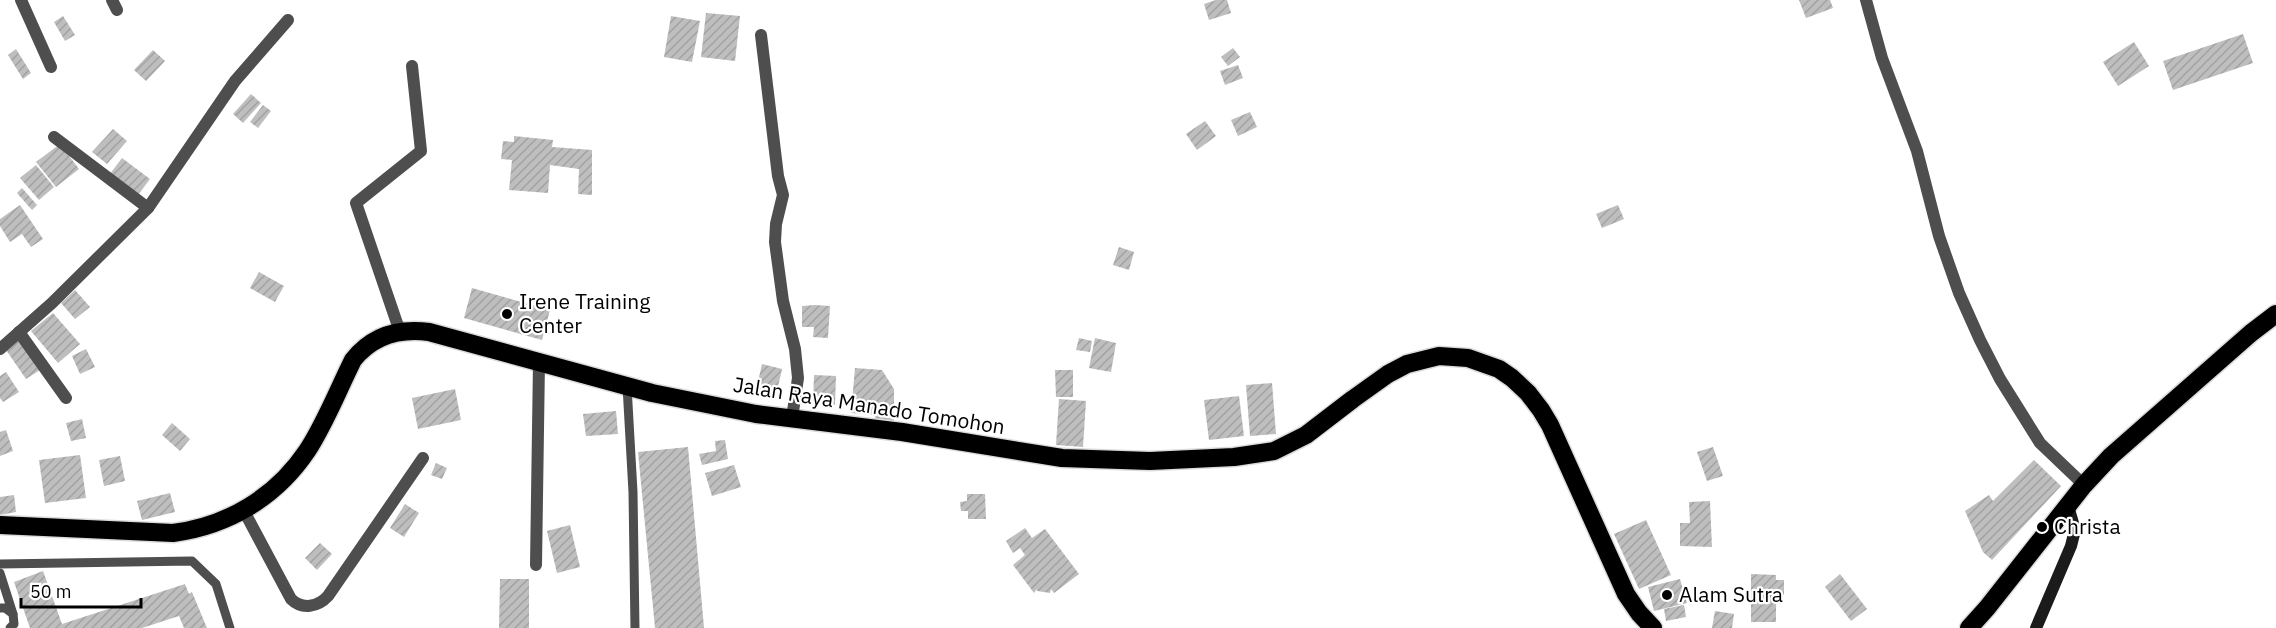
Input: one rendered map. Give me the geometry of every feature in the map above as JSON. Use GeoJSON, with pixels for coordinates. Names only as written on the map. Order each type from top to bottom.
{"type":"FeatureCollection","features":[{"type":"Feature","properties":{"kind":"highway"},"geometry":{"type":"LineString","coordinates":[[1969,628],[2084,485],[2111,456],[2251,333],[2276,314]]}},
{"type":"Feature","properties":{"kind":"highway","name":"Jalan Raya Manado Tomohon"},"geometry":{"type":"LineString","coordinates":[[0,525],[173,533],[194,531],[244,511],[267,496],[308,449],[358,353],[378,338],[400,332],[429,332],[627,386],[756,414],[902,432],[1062,458],[1150,461],[1256,455],[1274,451],[1306,435],[1388,374],[1407,364],[1439,356],[1468,358],[1499,369],[1528,393],[1550,425],[1626,594],[1653,628]]}},
{"type":"Feature","properties":{"kind":"street"},"geometry":{"type":"LineString","coordinates":[[21,0],[51,67]]}},
{"type":"Feature","properties":{"kind":"street"},"geometry":{"type":"LineString","coordinates":[[1866,0],[1882,58],[1917,151],[1940,236],[1959,293],[2005,387],[2040,443],[2084,485]]}},
{"type":"Feature","properties":{"kind":"street"},"geometry":{"type":"LineString","coordinates":[[0,349],[52,303],[148,208],[235,81],[288,20]]}},
{"type":"Feature","properties":{"kind":"street"},"geometry":{"type":"LineString","coordinates":[[761,35],[778,176],[783,195],[776,224],[775,242],[783,301],[795,349],[798,378],[792,418]]}},
{"type":"Feature","properties":{"kind":"street"},"geometry":{"type":"LineString","coordinates":[[400,332],[356,203],[421,151],[412,66]]}},
{"type":"Feature","properties":{"kind":"street"},"geometry":{"type":"LineString","coordinates":[[54,137],[148,208]]}},
{"type":"Feature","properties":{"kind":"street"},"geometry":{"type":"LineString","coordinates":[[19,332],[66,398]]}},
{"type":"Feature","properties":{"kind":"street"},"geometry":{"type":"LineString","coordinates":[[536,565],[539,362]]}},
{"type":"Feature","properties":{"kind":"street"},"geometry":{"type":"LineString","coordinates":[[244,511],[291,599],[302,606],[316,604],[328,596],[423,458]]}},
{"type":"Feature","properties":{"kind":"street"},"geometry":{"type":"LineString","coordinates":[[2036,628],[2071,546],[2075,530],[2068,506]]}},
{"type":"Feature","properties":{"kind":"lane"},"geometry":{"type":"LineString","coordinates":[[627,386],[633,492],[635,628]]}},
{"type":"Feature","properties":{"kind":"lane"},"geometry":{"type":"LineString","coordinates":[[0,564],[192,561],[216,584],[230,628]]}},
{"type":"Feature","properties":{"kind":"lane"},"geometry":{"type":"LineString","coordinates":[[0,573],[19,628]]}},
{"type":"Feature","properties":{"kind":"lane"},"geometry":{"type":"LineString","coordinates":[[0,609],[5,608],[14,616]]}},
{"type":"Feature","properties":{"kind":"lane"},"geometry":{"type":"LineString","coordinates":[[10,628],[14,616]]}},
{"type":"Feature","properties":{"kind":"building"},"geometry":{"type":"Polygon","coordinates":[[[1216,0],[1227,0],[1231,13],[1209,20],[1204,4],[1216,0]]]}},
{"type":"Feature","properties":{"kind":"building"},"geometry":{"type":"Polygon","coordinates":[[[1799,0],[1830,0],[1833,8],[1806,18],[1799,0]]]}},
{"type":"Feature","properties":{"kind":"building"},"geometry":{"type":"Polygon","coordinates":[[[706,13],[740,16],[735,61],[701,57],[706,13]]]}},
{"type":"Feature","properties":{"kind":"building"},"geometry":{"type":"Polygon","coordinates":[[[63,16],[75,35],[65,41],[54,22],[63,16]]]}},
{"type":"Feature","properties":{"kind":"building"},"geometry":{"type":"Polygon","coordinates":[[[671,16],[700,21],[692,62],[664,57],[671,16]]]}},
{"type":"Feature","properties":{"kind":"building"},"geometry":{"type":"Polygon","coordinates":[[[2243,34],[2253,63],[2173,90],[2163,61],[2243,34]]]}},
{"type":"Feature","properties":{"kind":"building"},"geometry":{"type":"Polygon","coordinates":[[[2134,42],[2149,66],[2118,86],[2103,62],[2134,42]]]}},
{"type":"Feature","properties":{"kind":"building"},"geometry":{"type":"Polygon","coordinates":[[[1233,48],[1240,57],[1228,66],[1221,57],[1233,48]]]}},
{"type":"Feature","properties":{"kind":"building"},"geometry":{"type":"Polygon","coordinates":[[[16,49],[31,73],[23,79],[8,55],[16,49]]]}},
{"type":"Feature","properties":{"kind":"building"},"geometry":{"type":"Polygon","coordinates":[[[153,50],[165,61],[146,81],[134,70],[153,50]]]}},
{"type":"Feature","properties":{"kind":"building"},"geometry":{"type":"Polygon","coordinates":[[[1238,65],[1243,78],[1225,85],[1220,71],[1238,65]]]}},
{"type":"Feature","properties":{"kind":"building"},"geometry":{"type":"Polygon","coordinates":[[[251,94],[261,103],[243,123],[233,114],[251,94]]]}},
{"type":"Feature","properties":{"kind":"building"},"geometry":{"type":"Polygon","coordinates":[[[263,105],[271,111],[258,128],[250,122],[263,105]]]}},
{"type":"Feature","properties":{"kind":"building"},"geometry":{"type":"Polygon","coordinates":[[[1250,112],[1257,127],[1238,136],[1231,120],[1250,112]]]}},
{"type":"Feature","properties":{"kind":"building"},"geometry":{"type":"Polygon","coordinates":[[[1205,121],[1216,136],[1197,150],[1186,134],[1205,121]]]}},
{"type":"Feature","properties":{"kind":"building"},"geometry":{"type":"Polygon","coordinates":[[[113,129],[127,141],[107,164],[92,152],[113,129]]]}},
{"type":"Feature","properties":{"kind":"building"},"geometry":{"type":"Polygon","coordinates":[[[514,136],[553,140],[552,147],[592,150],[592,195],[578,194],[579,169],[550,165],[548,193],[509,190],[512,160],[501,159],[503,141],[514,142],[514,136]]]}},
{"type":"Feature","properties":{"kind":"building"},"geometry":{"type":"Polygon","coordinates":[[[60,144],[79,169],[56,187],[36,162],[60,144]]]}},
{"type":"Feature","properties":{"kind":"building"},"geometry":{"type":"Polygon","coordinates":[[[122,158],[150,179],[138,195],[110,174],[122,158]]]}},
{"type":"Feature","properties":{"kind":"building"},"geometry":{"type":"Polygon","coordinates":[[[36,165],[54,187],[39,200],[20,178],[36,165]]]}},
{"type":"Feature","properties":{"kind":"building"},"geometry":{"type":"Polygon","coordinates":[[[22,188],[37,205],[32,210],[17,193],[22,188]]]}},
{"type":"Feature","properties":{"kind":"building"},"geometry":{"type":"Polygon","coordinates":[[[20,205],[43,239],[31,247],[22,234],[10,242],[0,226],[0,219],[20,205]]]}},
{"type":"Feature","properties":{"kind":"building"},"geometry":{"type":"Polygon","coordinates":[[[1618,205],[1624,219],[1602,228],[1596,214],[1618,205]]]}},
{"type":"Feature","properties":{"kind":"building"},"geometry":{"type":"Polygon","coordinates":[[[1119,247],[1134,252],[1129,270],[1113,265],[1119,247]]]}},
{"type":"Feature","properties":{"kind":"building"},"geometry":{"type":"Polygon","coordinates":[[[259,272],[284,286],[275,302],[250,288],[259,272]]]}},
{"type":"Feature","properties":{"kind":"building","name":"Irene Training Center"},"geometry":{"type":"Polygon","coordinates":[[[472,288],[550,310],[542,340],[464,318],[472,288]]]}},
{"type":"Feature","properties":{"kind":"building"},"geometry":{"type":"Polygon","coordinates":[[[75,290],[90,307],[75,319],[61,303],[75,290]]]}},
{"type":"Feature","properties":{"kind":"building"},"geometry":{"type":"Polygon","coordinates":[[[802,306],[830,306],[828,338],[813,337],[814,327],[802,327],[802,306]]]}},
{"type":"Feature","properties":{"kind":"building"},"geometry":{"type":"Polygon","coordinates":[[[53,313],[80,344],[58,363],[31,331],[53,313]]]}},
{"type":"Feature","properties":{"kind":"building"},"geometry":{"type":"Polygon","coordinates":[[[18,338],[40,370],[26,379],[4,347],[18,338]]]}},
{"type":"Feature","properties":{"kind":"building"},"geometry":{"type":"Polygon","coordinates":[[[1079,338],[1092,341],[1090,352],[1076,350],[1079,338]]]}},
{"type":"Feature","properties":{"kind":"building"},"geometry":{"type":"Polygon","coordinates":[[[1095,338],[1116,343],[1111,372],[1089,368],[1095,338]]]}},
{"type":"Feature","properties":{"kind":"building"},"geometry":{"type":"Polygon","coordinates":[[[86,349],[95,367],[80,374],[72,356],[86,349]]]}},
{"type":"Feature","properties":{"kind":"building"},"geometry":{"type":"Polygon","coordinates":[[[762,364],[782,369],[775,400],[755,395],[762,364]]]}},
{"type":"Feature","properties":{"kind":"building"},"geometry":{"type":"Polygon","coordinates":[[[855,368],[882,370],[894,389],[894,424],[875,423],[875,415],[851,413],[855,368]]]}},
{"type":"Feature","properties":{"kind":"building"},"geometry":{"type":"Polygon","coordinates":[[[1055,370],[1073,370],[1073,397],[1056,397],[1055,370]]]}},
{"type":"Feature","properties":{"kind":"building"},"geometry":{"type":"Polygon","coordinates":[[[6,372],[19,392],[3,402],[0,398],[0,376],[6,372]]]}},
{"type":"Feature","properties":{"kind":"building"},"geometry":{"type":"Polygon","coordinates":[[[814,375],[836,376],[835,405],[813,404],[814,375]]]}},
{"type":"Feature","properties":{"kind":"building"},"geometry":{"type":"Polygon","coordinates":[[[1272,383],[1276,434],[1250,436],[1246,385],[1272,383]]]}},
{"type":"Feature","properties":{"kind":"building"},"geometry":{"type":"Polygon","coordinates":[[[455,389],[461,420],[418,429],[412,398],[455,389]]]}},
{"type":"Feature","properties":{"kind":"building"},"geometry":{"type":"Polygon","coordinates":[[[1239,396],[1244,436],[1209,440],[1204,400],[1239,396]]]}},
{"type":"Feature","properties":{"kind":"building"},"geometry":{"type":"Polygon","coordinates":[[[1059,399],[1086,401],[1083,447],[1056,445],[1059,399]]]}},
{"type":"Feature","properties":{"kind":"building"},"geometry":{"type":"Polygon","coordinates":[[[616,411],[618,434],[586,436],[583,414],[616,411]]]}},
{"type":"Feature","properties":{"kind":"building"},"geometry":{"type":"Polygon","coordinates":[[[82,419],[86,438],[71,441],[66,423],[82,419]]]}},
{"type":"Feature","properties":{"kind":"building"},"geometry":{"type":"Polygon","coordinates":[[[172,423],[190,439],[180,451],[162,435],[172,423]]]}},
{"type":"Feature","properties":{"kind":"building"},"geometry":{"type":"Polygon","coordinates":[[[6,430],[13,451],[0,456],[0,432],[6,430]]]}},
{"type":"Feature","properties":{"kind":"building"},"geometry":{"type":"Polygon","coordinates":[[[725,440],[728,459],[702,465],[699,454],[716,451],[715,441],[725,440]]]}},
{"type":"Feature","properties":{"kind":"building"},"geometry":{"type":"Polygon","coordinates":[[[688,447],[704,628],[655,628],[638,452],[688,447]]]}},
{"type":"Feature","properties":{"kind":"building"},"geometry":{"type":"Polygon","coordinates":[[[1713,447],[1723,476],[1707,481],[1697,452],[1713,447]]]}},
{"type":"Feature","properties":{"kind":"building"},"geometry":{"type":"Polygon","coordinates":[[[80,455],[86,498],[45,503],[39,460],[80,455]]]}},
{"type":"Feature","properties":{"kind":"building"},"geometry":{"type":"Polygon","coordinates":[[[120,456],[125,481],[104,486],[99,460],[120,456]]]}},
{"type":"Feature","properties":{"kind":"building"},"geometry":{"type":"Polygon","coordinates":[[[2034,460],[2061,486],[1992,560],[1983,552],[1965,511],[1989,495],[1993,501],[2034,460]]]}},
{"type":"Feature","properties":{"kind":"building"},"geometry":{"type":"Polygon","coordinates":[[[436,463],[447,468],[442,479],[431,475],[436,463]]]}},
{"type":"Feature","properties":{"kind":"building"},"geometry":{"type":"Polygon","coordinates":[[[734,465],[741,487],[712,496],[705,473],[734,465]]]}},
{"type":"Feature","properties":{"kind":"building"},"geometry":{"type":"Polygon","coordinates":[[[170,493],[175,512],[142,520],[137,501],[170,493]]]}},
{"type":"Feature","properties":{"kind":"building"},"geometry":{"type":"Polygon","coordinates":[[[967,494],[985,494],[986,519],[968,519],[968,511],[961,511],[960,502],[967,501],[967,494]]]}},
{"type":"Feature","properties":{"kind":"building"},"geometry":{"type":"Polygon","coordinates":[[[14,495],[16,512],[0,515],[0,497],[14,495]]]}},
{"type":"Feature","properties":{"kind":"building"},"geometry":{"type":"Polygon","coordinates":[[[1710,501],[1712,547],[1680,546],[1680,523],[1690,523],[1689,502],[1710,501]]]}},
{"type":"Feature","properties":{"kind":"building"},"geometry":{"type":"Polygon","coordinates":[[[405,504],[419,513],[404,537],[390,528],[405,504]]]}},
{"type":"Feature","properties":{"kind":"building"},"geometry":{"type":"Polygon","coordinates":[[[1646,520],[1671,575],[1639,589],[1614,534],[1646,520]]]}},
{"type":"Feature","properties":{"kind":"building"},"geometry":{"type":"Polygon","coordinates":[[[570,525],[580,567],[557,573],[547,531],[570,525]]]}},
{"type":"Feature","properties":{"kind":"building"},"geometry":{"type":"Polygon","coordinates":[[[1025,528],[1032,538],[1045,529],[1079,574],[1054,593],[1051,589],[1050,593],[1037,591],[1037,589],[1034,593],[1013,565],[1025,555],[1020,548],[1013,553],[1006,541],[1025,528]]]}},
{"type":"Feature","properties":{"kind":"building"},"geometry":{"type":"Polygon","coordinates":[[[320,543],[332,554],[317,570],[305,558],[320,543]]]}},
{"type":"Feature","properties":{"kind":"building"},"geometry":{"type":"Polygon","coordinates":[[[43,571],[62,624],[185,584],[189,594],[192,592],[207,628],[184,628],[179,616],[142,628],[30,628],[14,582],[43,571]]]}},
{"type":"Feature","properties":{"kind":"building"},"geometry":{"type":"Polygon","coordinates":[[[1751,574],[1776,575],[1776,580],[1784,580],[1784,595],[1776,595],[1776,622],[1751,622],[1751,574]]]}},
{"type":"Feature","properties":{"kind":"building"},"geometry":{"type":"Polygon","coordinates":[[[1840,574],[1867,609],[1851,621],[1825,587],[1840,574]]]}},
{"type":"Feature","properties":{"kind":"building"},"geometry":{"type":"Polygon","coordinates":[[[500,579],[529,579],[529,628],[499,628],[500,579]]]}},
{"type":"Feature","properties":{"kind":"building","name":"Alam Sutra"},"geometry":{"type":"Polygon","coordinates":[[[1680,579],[1687,603],[1654,611],[1648,587],[1680,579]]]}},
{"type":"Feature","properties":{"kind":"building"},"geometry":{"type":"Polygon","coordinates":[[[1684,605],[1686,617],[1666,621],[1664,609],[1684,605]]]}},
{"type":"Feature","properties":{"kind":"building"},"geometry":{"type":"Polygon","coordinates":[[[1715,611],[1734,614],[1732,628],[1712,628],[1715,611]]]}},
{"type":"Feature","properties":{"kind":"place","name":"Irene Training Center"},"geometry":{"type":"Point","coordinates":[507,314]}},
{"type":"Feature","properties":{"kind":"place","name":"Christa"},"geometry":{"type":"Point","coordinates":[2042,527]}},
{"type":"Feature","properties":{"kind":"place","name":"Alam Sutra"},"geometry":{"type":"Point","coordinates":[1667,595]}}]}
